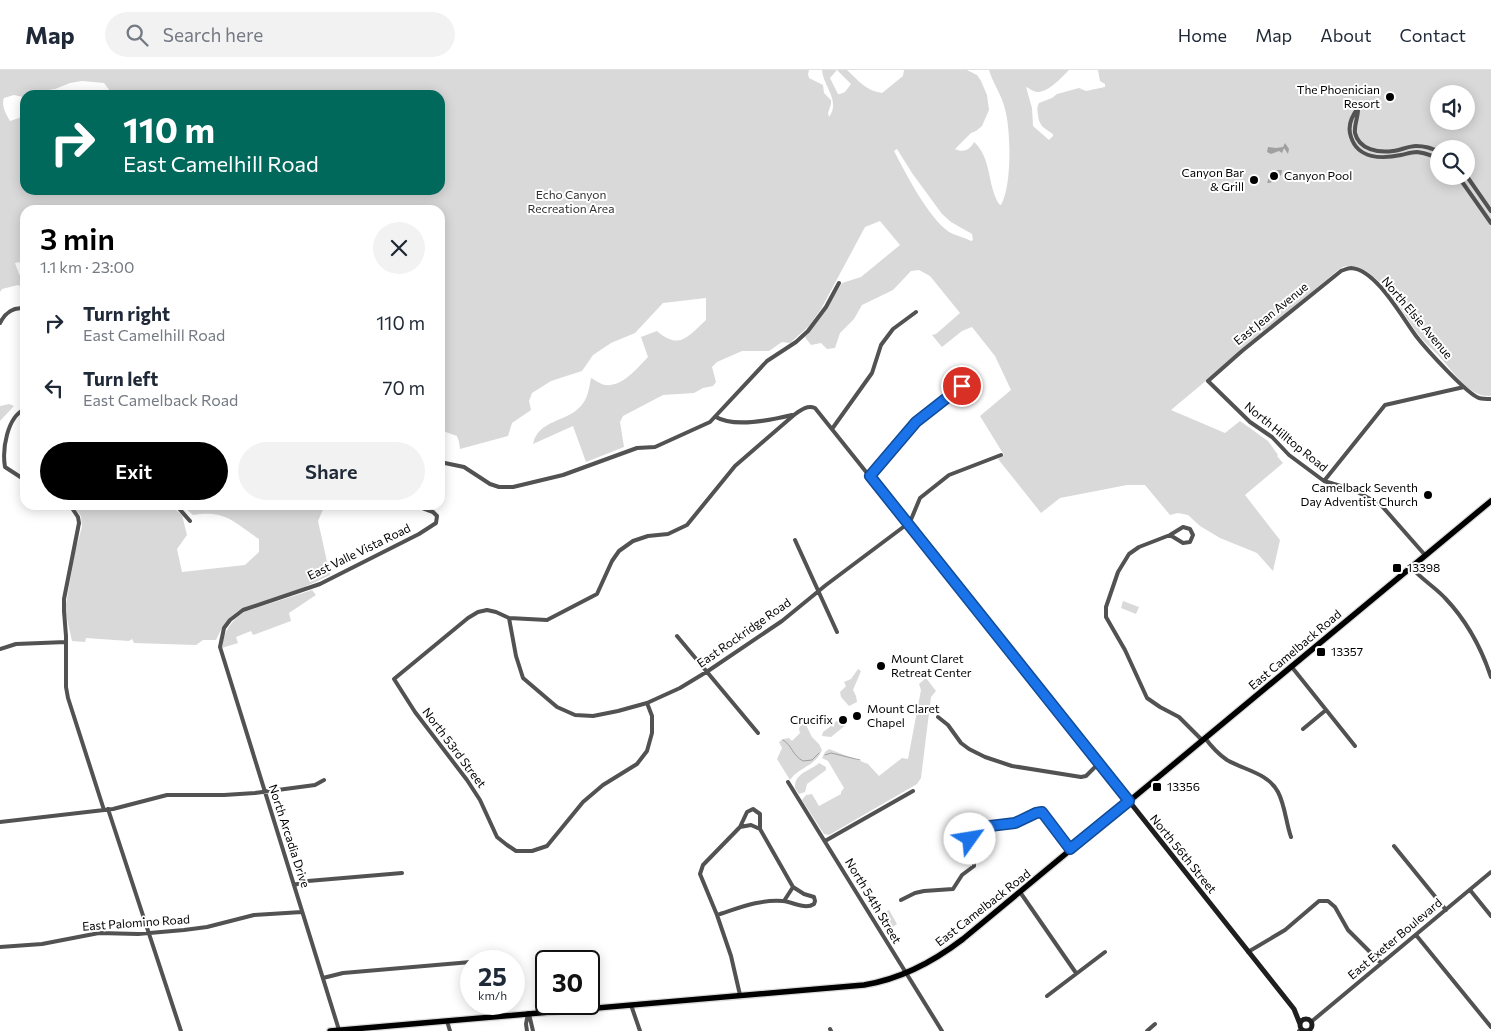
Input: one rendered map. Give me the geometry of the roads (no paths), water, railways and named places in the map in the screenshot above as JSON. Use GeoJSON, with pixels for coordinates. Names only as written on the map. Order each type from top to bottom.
{"type":"FeatureCollection","features":[{"type":"Feature","properties":{"kind":"main road","name":"East Camelback Road"},"geometry":{"type":"LineString","coordinates":[[330,1031],[864,985],[887,980],[906,973],[931,961],[956,944],[1491,500]]}},
{"type":"Feature","properties":{"kind":"main road","name":"North 56th Street"},"geometry":{"type":"LineString","coordinates":[[1129,801],[1294,1009],[1311,1024]]}},
{"type":"Feature","properties":{"kind":"main road","name":"North 56th Street"},"geometry":{"type":"LineString","coordinates":[[1294,1009],[1303,1029]]}},
{"type":"Feature","properties":{"kind":"main road"},"geometry":{"type":"LineString","coordinates":[[1302,1021],[1311,1024],[1310,1029],[1303,1029],[1302,1021]]}},
{"type":"Feature","properties":{"kind":"street"},"geometry":{"type":"LineString","coordinates":[[1430,148],[1416,146],[1393,151],[1368,149],[1358,141],[1355,132],[1358,108],[1353,114],[1349,131],[1356,146],[1367,155],[1392,157],[1415,152],[1430,156]]}},
{"type":"Feature","properties":{"kind":"street"},"geometry":{"type":"LineString","coordinates":[[1464,185],[1491,223]]}},
{"type":"Feature","properties":{"kind":"street"},"geometry":{"type":"LineString","coordinates":[[1473,185],[1491,211]]}},
{"type":"Feature","properties":{"kind":"street","name":"East Jean Avenue"},"geometry":{"type":"LineString","coordinates":[[1208,381],[1340,271],[1350,267]]}},
{"type":"Feature","properties":{"kind":"street","name":"North Elsie Avenue"},"geometry":{"type":"LineString","coordinates":[[1350,267],[1360,270],[1383,290],[1416,336],[1464,387],[1479,398],[1491,399]]}},
{"type":"Feature","properties":{"kind":"street"},"geometry":{"type":"LineString","coordinates":[[445,463],[464,467],[490,484],[499,487],[513,487],[563,475],[637,448],[655,447],[704,425],[716,417],[767,361],[796,342],[808,331],[826,307],[839,283]]}},
{"type":"Feature","properties":{"kind":"street"},"geometry":{"type":"LineString","coordinates":[[0,323],[5,315],[13,309],[20,308]]}},
{"type":"Feature","properties":{"kind":"street"},"geometry":{"type":"LineString","coordinates":[[832,429],[872,373],[882,345],[893,328],[916,312]]}},
{"type":"Feature","properties":{"kind":"street"},"geometry":{"type":"LineString","coordinates":[[870,476],[916,422],[962,386],[964,377]]}},
{"type":"Feature","properties":{"kind":"street","name":"North Hilltop Road"},"geometry":{"type":"LineString","coordinates":[[1208,381],[1250,422],[1272,437],[1289,455],[1324,481],[1354,490],[1381,505],[1425,555]]}},
{"type":"Feature","properties":{"kind":"street"},"geometry":{"type":"LineString","coordinates":[[1324,481],[1385,405],[1464,387]]}},
{"type":"Feature","properties":{"kind":"street","name":"North 56th Street"},"geometry":{"type":"LineString","coordinates":[[794,415],[805,408],[815,408],[1129,801]]}},
{"type":"Feature","properties":{"kind":"street"},"geometry":{"type":"LineString","coordinates":[[5,467],[3,450],[7,434],[20,413]]}},
{"type":"Feature","properties":{"kind":"street"},"geometry":{"type":"LineString","coordinates":[[716,417],[724,421],[742,422],[794,415]]}},
{"type":"Feature","properties":{"kind":"street"},"geometry":{"type":"LineString","coordinates":[[508,618],[547,620],[597,594],[612,561],[619,551],[633,541],[648,536],[668,534],[687,525],[735,466],[794,415]]}},
{"type":"Feature","properties":{"kind":"street","name":"East Rockridge Road"},"geometry":{"type":"LineString","coordinates":[[508,618],[516,656],[524,678],[557,707],[566,712],[584,716],[606,714],[647,703],[680,688],[762,635],[907,524],[912,518],[920,498],[941,480],[949,475],[1001,455]]}},
{"type":"Feature","properties":{"kind":"street"},"geometry":{"type":"LineString","coordinates":[[0,470],[5,467]]}},
{"type":"Feature","properties":{"kind":"street"},"geometry":{"type":"LineString","coordinates":[[5,467],[20,477]]}},
{"type":"Feature","properties":{"kind":"street"},"geometry":{"type":"LineString","coordinates":[[73,510],[79,523],[64,600],[65,677],[68,698],[150,934],[181,1031]]}},
{"type":"Feature","properties":{"kind":"street"},"geometry":{"type":"LineString","coordinates":[[180,510],[190,521]]}},
{"type":"Feature","properties":{"kind":"street","name":"East Valle Vista Road"},"geometry":{"type":"LineString","coordinates":[[220,647],[224,628],[230,620],[243,610],[320,584],[419,534],[436,523],[438,516],[428,510]]}},
{"type":"Feature","properties":{"kind":"street"},"geometry":{"type":"LineString","coordinates":[[1170,535],[1183,543],[1190,542],[1193,535],[1190,529],[1183,527],[1170,535],[1139,547],[1129,554],[1118,572],[1106,606],[1106,617],[1125,650],[1147,698],[1160,708],[1179,717],[1221,756],[1240,767],[1260,775],[1273,785],[1282,803],[1291,837]]}},
{"type":"Feature","properties":{"kind":"street"},"geometry":{"type":"LineString","coordinates":[[795,540],[837,632]]}},
{"type":"Feature","properties":{"kind":"street"},"geometry":{"type":"LineString","coordinates":[[1411,567],[1444,597],[1459,614],[1474,636],[1491,677]]}},
{"type":"Feature","properties":{"kind":"street","name":"North 53rd Street"},"geometry":{"type":"LineString","coordinates":[[508,618],[487,610],[478,612],[468,618],[394,679],[415,712],[467,780],[480,800],[497,837],[507,846],[516,851],[532,852],[547,846],[583,802],[603,785],[637,764],[647,751],[652,733],[652,716],[647,703]]}},
{"type":"Feature","properties":{"kind":"street"},"geometry":{"type":"LineString","coordinates":[[677,636],[758,733]]}},
{"type":"Feature","properties":{"kind":"street"},"geometry":{"type":"LineString","coordinates":[[0,649],[16,644],[66,642]]}},
{"type":"Feature","properties":{"kind":"street","name":"North Arcadia Drive"},"geometry":{"type":"LineString","coordinates":[[220,647],[339,1030]]}},
{"type":"Feature","properties":{"kind":"street"},"geometry":{"type":"LineString","coordinates":[[1291,666],[1355,746]]}},
{"type":"Feature","properties":{"kind":"street"},"geometry":{"type":"LineString","coordinates":[[1303,729],[1326,710]]}},
{"type":"Feature","properties":{"kind":"street"},"geometry":{"type":"LineString","coordinates":[[938,717],[969,750],[998,762],[1081,777],[1099,763]]}},
{"type":"Feature","properties":{"kind":"street"},"geometry":{"type":"LineString","coordinates":[[0,822],[124,807],[167,794],[224,795],[265,792],[315,785],[324,780]]}},
{"type":"Feature","properties":{"kind":"street","name":"North 54th Street"},"geometry":{"type":"LineString","coordinates":[[788,782],[942,1031]]}},
{"type":"Feature","properties":{"kind":"street"},"geometry":{"type":"LineString","coordinates":[[825,841],[913,791]]}},
{"type":"Feature","properties":{"kind":"street"},"geometry":{"type":"LineString","coordinates":[[717,915],[760,901],[784,901],[807,906],[814,904],[814,897],[804,894],[793,887],[760,829],[760,814],[754,809],[747,812],[740,827],[703,865],[700,874],[731,956],[740,995]]}},
{"type":"Feature","properties":{"kind":"street"},"geometry":{"type":"LineString","coordinates":[[901,900],[915,893],[953,889],[962,876],[974,866],[966,842],[996,824],[1015,823],[1042,812],[1070,849]]}},
{"type":"Feature","properties":{"kind":"street"},"geometry":{"type":"LineString","coordinates":[[740,827],[751,825],[760,829]]}},
{"type":"Feature","properties":{"kind":"street"},"geometry":{"type":"LineString","coordinates":[[1394,846],[1446,910]]}},
{"type":"Feature","properties":{"kind":"street","name":"East Exeter Boulevard"},"geometry":{"type":"LineString","coordinates":[[1311,1024],[1491,872]]}},
{"type":"Feature","properties":{"kind":"street"},"geometry":{"type":"LineString","coordinates":[[294,885],[308,881],[402,873]]}},
{"type":"Feature","properties":{"kind":"street"},"geometry":{"type":"LineString","coordinates":[[784,901],[793,887]]}},
{"type":"Feature","properties":{"kind":"street"},"geometry":{"type":"LineString","coordinates":[[1470,890],[1491,916]]}},
{"type":"Feature","properties":{"kind":"street"},"geometry":{"type":"LineString","coordinates":[[1020,892],[1076,973]]}},
{"type":"Feature","properties":{"kind":"street"},"geometry":{"type":"LineString","coordinates":[[1248,952],[1285,930],[1319,901],[1328,901],[1335,907],[1348,930],[1382,963]]}},
{"type":"Feature","properties":{"kind":"street","name":"East Palomino Road"},"geometry":{"type":"LineString","coordinates":[[0,947],[42,944],[99,933],[150,934],[162,931],[207,927],[254,914],[302,912]]}},
{"type":"Feature","properties":{"kind":"street"},"geometry":{"type":"LineString","coordinates":[[1416,935],[1491,1027]]}},
{"type":"Feature","properties":{"kind":"street"},"geometry":{"type":"LineString","coordinates":[[1047,996],[1105,952]]}},
{"type":"Feature","properties":{"kind":"street"},"geometry":{"type":"LineString","coordinates":[[323,978],[343,973],[460,963]]}},
{"type":"Feature","properties":{"kind":"street"},"geometry":{"type":"LineString","coordinates":[[630,1004],[640,1031]]}},
{"type":"Feature","properties":{"kind":"street"},"geometry":{"type":"LineString","coordinates":[[528,1013],[526,1024],[528,1031]]}},
{"type":"Feature","properties":{"kind":"street"},"geometry":{"type":"LineString","coordinates":[[528,1013],[534,1031]]}},
{"type":"Feature","properties":{"kind":"street"},"geometry":{"type":"LineString","coordinates":[[447,1021],[450,1031]]}},
{"type":"Feature","properties":{"kind":"street"},"geometry":{"type":"LineString","coordinates":[[1147,1031],[1155,1024]]}},
{"type":"Feature","properties":{"kind":"waterway"},"geometry":{"type":"LineString","coordinates":[[783,740],[803,761],[812,760],[819,753]]}},
{"type":"Feature","properties":{"kind":"waterway"},"geometry":{"type":"LineString","coordinates":[[825,755],[831,753],[860,760]]}},
{"type":"Feature","properties":{"kind":"place","name":"The Phoenician Resort"},"geometry":{"type":"Point","coordinates":[1390,97]}},
{"type":"Feature","properties":{"kind":"place","name":"Canyon Pool"},"geometry":{"type":"Point","coordinates":[1274,176]}},
{"type":"Feature","properties":{"kind":"place","name":"Canyon Bar & Grill"},"geometry":{"type":"Point","coordinates":[1254,180]}},
{"type":"Feature","properties":{"kind":"place","name":"Camelback Seventh Day Adventist Church"},"geometry":{"type":"Point","coordinates":[1428,495]}},
{"type":"Feature","properties":{"kind":"place","name":"13398"},"geometry":{"type":"Point","coordinates":[1397,568]}},
{"type":"Feature","properties":{"kind":"place","name":"13357"},"geometry":{"type":"Point","coordinates":[1321,652]}},
{"type":"Feature","properties":{"kind":"place","name":"Mount Claret Retreat Center"},"geometry":{"type":"Point","coordinates":[881,666]}},
{"type":"Feature","properties":{"kind":"place","name":"Mount Claret Chapel"},"geometry":{"type":"Point","coordinates":[857,716]}},
{"type":"Feature","properties":{"kind":"place","name":"Crucifix"},"geometry":{"type":"Point","coordinates":[843,720]}},
{"type":"Feature","properties":{"kind":"place","name":"13356"},"geometry":{"type":"Point","coordinates":[1157,787]}},
{"type":"Feature","properties":{"kind":"park label","name":"Echo Canyon Recreation Area"},"geometry":{"type":"Point","coordinates":[571,202]}}]}
